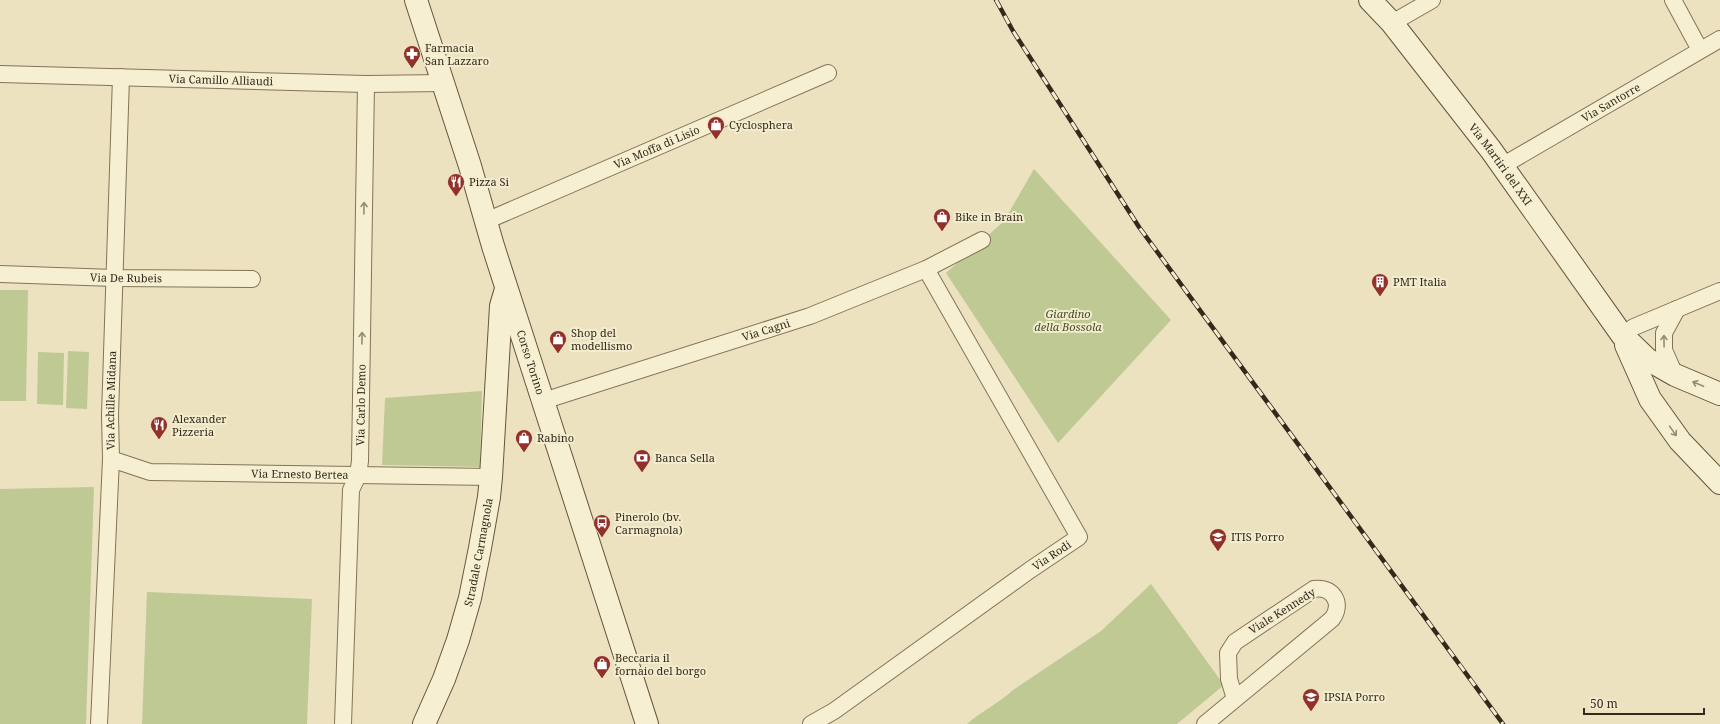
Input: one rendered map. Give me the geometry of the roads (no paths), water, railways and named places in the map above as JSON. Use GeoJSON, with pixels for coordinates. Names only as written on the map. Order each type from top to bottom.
{"type":"FeatureCollection","features":[{"type":"Feature","properties":{"kind":"main road","name":"Corso Torino"},"geometry":{"type":"LineString","coordinates":[[416,0],[470,166],[542,401],[647,724]]}},
{"type":"Feature","properties":{"kind":"main road","name":"Via Martiri del XXI"},"geometry":{"type":"LineString","coordinates":[[1370,0],[1392,23],[1502,166],[1622,335],[1647,360],[1720,394]]}},
{"type":"Feature","properties":{"kind":"main road","name":"Stradale Carmagnola"},"geometry":{"type":"LineString","coordinates":[[424,724],[444,679],[458,640],[470,598],[480,548],[491,477],[501,306],[506,287]]}},
{"type":"Feature","properties":{"kind":"main road","name":"Via Martiri del XXI"},"geometry":{"type":"LineString","coordinates":[[1622,335],[1650,399],[1680,441],[1720,483]]}},
{"type":"Feature","properties":{"kind":"street"},"geometry":{"type":"LineString","coordinates":[[1392,23],[1432,0]]}},
{"type":"Feature","properties":{"kind":"street"},"geometry":{"type":"LineString","coordinates":[[1673,0],[1700,50]]}},
{"type":"Feature","properties":{"kind":"street","name":"Via Santorre"},"geometry":{"type":"LineString","coordinates":[[1502,166],[1720,39]]}},
{"type":"Feature","properties":{"kind":"street","name":"Via Moffa di Lisio"},"geometry":{"type":"LineString","coordinates":[[486,221],[828,73]]}},
{"type":"Feature","properties":{"kind":"street","name":"Via Camillo Alliaudi"},"geometry":{"type":"LineString","coordinates":[[0,74],[366,84],[443,83]]}},
{"type":"Feature","properties":{"kind":"street","name":"Via Achille Midana"},"geometry":{"type":"LineString","coordinates":[[99,724],[110,459],[114,278],[121,77]]}},
{"type":"Feature","properties":{"kind":"street","name":"Via Carlo Demo"},"geometry":{"type":"LineString","coordinates":[[343,724],[351,490],[358,475],[360,460],[366,84]]}},
{"type":"Feature","properties":{"kind":"street","name":"Via Cagni"},"geometry":{"type":"LineString","coordinates":[[542,401],[810,316],[926,269],[982,240]]}},
{"type":"Feature","properties":{"kind":"street","name":"Via Rodi"},"geometry":{"type":"LineString","coordinates":[[811,724],[834,711],[1024,574],[1079,537],[926,269]]}},
{"type":"Feature","properties":{"kind":"street","name":"Via De Rubeis"},"geometry":{"type":"LineString","coordinates":[[0,274],[114,278],[252,279]]}},
{"type":"Feature","properties":{"kind":"street"},"geometry":{"type":"LineString","coordinates":[[1622,335],[1634,327],[1720,292]]}},
{"type":"Feature","properties":{"kind":"street"},"geometry":{"type":"LineString","coordinates":[[1676,374],[1664,350],[1664,333],[1677,309]]}},
{"type":"Feature","properties":{"kind":"street","name":"Via Ernesto Bertea"},"geometry":{"type":"LineString","coordinates":[[110,459],[150,472],[491,477]]}},
{"type":"Feature","properties":{"kind":"street","name":"Viale Kennedy"},"geometry":{"type":"LineString","coordinates":[[1205,724],[1332,619],[1336,614],[1337,602],[1331,592],[1326,589],[1314,589],[1235,642],[1228,653],[1229,679],[1235,699]]}},
{"type":"Feature","properties":{"kind":"railway"},"geometry":{"type":"LineString","coordinates":[[996,0],[1013,31],[1139,227],[1503,724]]}},
{"type":"Feature","properties":{"kind":"place","name":"Farmacia San Lazzaro"},"geometry":{"type":"Point","coordinates":[412,69]}},
{"type":"Feature","properties":{"kind":"place","name":"Cyclosphera"},"geometry":{"type":"Point","coordinates":[716,140]}},
{"type":"Feature","properties":{"kind":"place","name":"Pizza Si"},"geometry":{"type":"Point","coordinates":[456,197]}},
{"type":"Feature","properties":{"kind":"place","name":"Bike in Brain"},"geometry":{"type":"Point","coordinates":[942,232]}},
{"type":"Feature","properties":{"kind":"place","name":"PMT Italia"},"geometry":{"type":"Point","coordinates":[1380,297]}},
{"type":"Feature","properties":{"kind":"place","name":"Shop del modellismo"},"geometry":{"type":"Point","coordinates":[558,354]}},
{"type":"Feature","properties":{"kind":"place","name":"Alexander Pizzeria"},"geometry":{"type":"Point","coordinates":[159,440]}},
{"type":"Feature","properties":{"kind":"place","name":"Rabino"},"geometry":{"type":"Point","coordinates":[524,453]}},
{"type":"Feature","properties":{"kind":"place","name":"Banca Sella"},"geometry":{"type":"Point","coordinates":[642,473]}},
{"type":"Feature","properties":{"kind":"place","name":"Pinerolo (bv. Carmagnola)"},"geometry":{"type":"Point","coordinates":[602,538]}},
{"type":"Feature","properties":{"kind":"place","name":"ITIS Porro"},"geometry":{"type":"Point","coordinates":[1218,552]}},
{"type":"Feature","properties":{"kind":"place","name":"Beccaria il fornaio del borgo"},"geometry":{"type":"Point","coordinates":[602,679]}},
{"type":"Feature","properties":{"kind":"place","name":"IPSIA Porro"},"geometry":{"type":"Point","coordinates":[1311,712]}},
{"type":"Feature","properties":{"kind":"park label","name":"Giardino della Bossola"},"geometry":{"type":"Point","coordinates":[1068,320]}}]}
